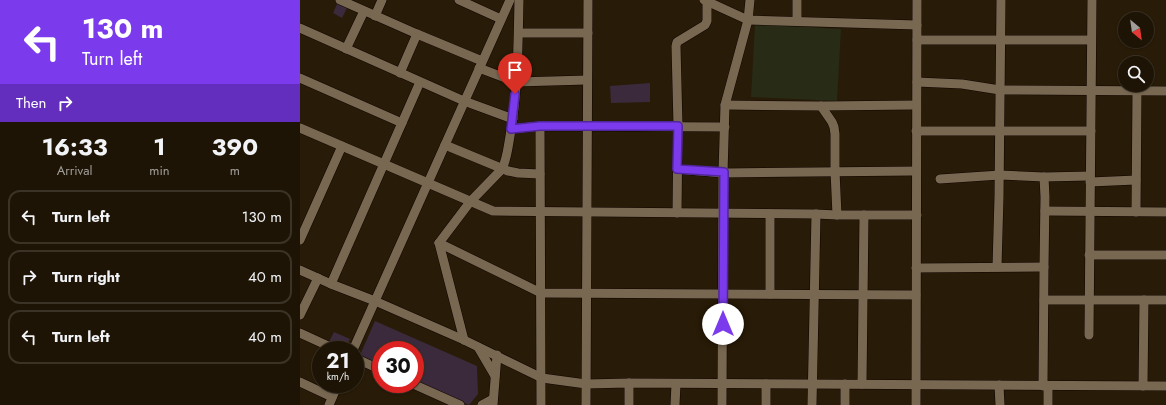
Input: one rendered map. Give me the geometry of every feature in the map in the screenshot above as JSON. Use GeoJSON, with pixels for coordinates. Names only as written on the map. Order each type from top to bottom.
{"type":"FeatureCollection","features":[{"type":"Feature","properties":{"kind":"street"},"geometry":{"type":"LineString","coordinates":[[340,0],[417,34],[516,82],[587,80]]}},
{"type":"Feature","properties":{"kind":"street"},"geometry":{"type":"LineString","coordinates":[[375,16],[382,0]]}},
{"type":"Feature","properties":{"kind":"street"},"geometry":{"type":"LineString","coordinates":[[459,0],[501,19]]}},
{"type":"Feature","properties":{"kind":"street"},"geometry":{"type":"LineString","coordinates":[[357,341],[510,0]]}},
{"type":"Feature","properties":{"kind":"street"},"geometry":{"type":"LineString","coordinates":[[439,243],[470,202],[502,169],[505,162],[513,119],[519,0]]}},
{"type":"Feature","properties":{"kind":"street"},"geometry":{"type":"LineString","coordinates":[[586,405],[588,0]]}},
{"type":"Feature","properties":{"kind":"street"},"geometry":{"type":"LineString","coordinates":[[676,213],[678,126],[676,46],[677,42],[705,25],[707,21],[706,0],[748,20],[917,25]]}},
{"type":"Feature","properties":{"kind":"street"},"geometry":{"type":"LineString","coordinates":[[722,405],[725,105],[748,20],[750,0]]}},
{"type":"Feature","properties":{"kind":"street"},"geometry":{"type":"LineString","coordinates":[[797,0],[797,21]]}},
{"type":"Feature","properties":{"kind":"street"},"geometry":{"type":"LineString","coordinates":[[916,405],[917,0]]}},
{"type":"Feature","properties":{"kind":"street"},"geometry":{"type":"LineString","coordinates":[[997,267],[1000,175],[1001,0]]}},
{"type":"Feature","properties":{"kind":"street"},"geometry":{"type":"LineString","coordinates":[[1089,335],[1092,0]]}},
{"type":"Feature","properties":{"kind":"street"},"geometry":{"type":"LineString","coordinates":[[346,49],[364,11]]}},
{"type":"Feature","properties":{"kind":"street"},"geometry":{"type":"LineString","coordinates":[[300,28],[464,101],[513,119]]}},
{"type":"Feature","properties":{"kind":"street"},"geometry":{"type":"LineString","coordinates":[[518,34],[588,33]]}},
{"type":"Feature","properties":{"kind":"street"},"geometry":{"type":"LineString","coordinates":[[400,73],[417,34]]}},
{"type":"Feature","properties":{"kind":"street"},"geometry":{"type":"LineString","coordinates":[[917,40],[1091,40]]}},
{"type":"Feature","properties":{"kind":"street"},"geometry":{"type":"LineString","coordinates":[[300,78],[402,123]]}},
{"type":"Feature","properties":{"kind":"street"},"geometry":{"type":"LineString","coordinates":[[331,284],[420,82]]}},
{"type":"Feature","properties":{"kind":"street"},"geometry":{"type":"LineString","coordinates":[[917,82],[962,84],[1000,90],[1118,90]]}},
{"type":"Feature","properties":{"kind":"street"},"geometry":{"type":"LineString","coordinates":[[1154,91],[1166,91]]}},
{"type":"Feature","properties":{"kind":"street"},"geometry":{"type":"LineString","coordinates":[[1136,212],[1137,92]]}},
{"type":"Feature","properties":{"kind":"street"},"geometry":{"type":"LineString","coordinates":[[725,105],[916,105]]}},
{"type":"Feature","properties":{"kind":"street"},"geometry":{"type":"LineString","coordinates":[[821,106],[834,127],[836,134],[835,171],[837,215]]}},
{"type":"Feature","properties":{"kind":"street"},"geometry":{"type":"LineString","coordinates":[[511,129],[540,126],[587,125],[725,126]]}},
{"type":"Feature","properties":{"kind":"street"},"geometry":{"type":"LineString","coordinates":[[540,126],[542,405]]}},
{"type":"Feature","properties":{"kind":"street"},"geometry":{"type":"LineString","coordinates":[[300,129],[494,211],[916,215]]}},
{"type":"Feature","properties":{"kind":"street"},"geometry":{"type":"LineString","coordinates":[[916,131],[1091,131]]}},
{"type":"Feature","properties":{"kind":"street"},"geometry":{"type":"LineString","coordinates":[[445,145],[502,169],[518,173],[540,174]]}},
{"type":"Feature","properties":{"kind":"street"},"geometry":{"type":"LineString","coordinates":[[300,240],[342,146]]}},
{"type":"Feature","properties":{"kind":"street"},"geometry":{"type":"LineString","coordinates":[[677,169],[724,172],[916,171]]}},
{"type":"Feature","properties":{"kind":"street"},"geometry":{"type":"LineString","coordinates":[[940,179],[1000,175],[1136,180]]}},
{"type":"Feature","properties":{"kind":"street"},"geometry":{"type":"LineString","coordinates":[[1044,177],[1044,300],[1046,386],[1048,405]]}},
{"type":"Feature","properties":{"kind":"street"},"geometry":{"type":"LineString","coordinates":[[1045,211],[1166,212]]}},
{"type":"Feature","properties":{"kind":"street"},"geometry":{"type":"LineString","coordinates":[[770,214],[770,294]]}},
{"type":"Feature","properties":{"kind":"street"},"geometry":{"type":"LineString","coordinates":[[812,405],[816,214]]}},
{"type":"Feature","properties":{"kind":"street"},"geometry":{"type":"LineString","coordinates":[[862,384],[864,215]]}},
{"type":"Feature","properties":{"kind":"street"},"geometry":{"type":"LineString","coordinates":[[439,243],[541,293],[916,295]]}},
{"type":"Feature","properties":{"kind":"street"},"geometry":{"type":"LineString","coordinates":[[439,243],[464,340]]}},
{"type":"Feature","properties":{"kind":"street"},"geometry":{"type":"LineString","coordinates":[[1089,255],[1166,255]]}},
{"type":"Feature","properties":{"kind":"street"},"geometry":{"type":"LineString","coordinates":[[916,268],[1044,267]]}},
{"type":"Feature","properties":{"kind":"street"},"geometry":{"type":"LineString","coordinates":[[300,270],[331,284],[375,300],[464,340],[542,378],[586,384],[1166,386]]}},
{"type":"Feature","properties":{"kind":"street"},"geometry":{"type":"LineString","coordinates":[[300,315],[318,278]]}},
{"type":"Feature","properties":{"kind":"street"},"geometry":{"type":"LineString","coordinates":[[1044,300],[1166,300]]}},
{"type":"Feature","properties":{"kind":"street"},"geometry":{"type":"LineString","coordinates":[[1143,386],[1144,300]]}},
{"type":"Feature","properties":{"kind":"street"},"geometry":{"type":"LineString","coordinates":[[300,333],[317,341]]}},
{"type":"Feature","properties":{"kind":"street"},"geometry":{"type":"LineString","coordinates":[[478,347],[495,376]]}},
{"type":"Feature","properties":{"kind":"street"},"geometry":{"type":"LineString","coordinates":[[482,405],[493,402],[496,356]]}},
{"type":"Feature","properties":{"kind":"street"},"geometry":{"type":"LineString","coordinates":[[300,382],[330,401]]}},
{"type":"Feature","properties":{"kind":"street"},"geometry":{"type":"LineString","coordinates":[[629,383],[629,405]]}},
{"type":"Feature","properties":{"kind":"street"},"geometry":{"type":"LineString","coordinates":[[676,384],[676,405]]}},
{"type":"Feature","properties":{"kind":"street"},"geometry":{"type":"LineString","coordinates":[[766,384],[766,405]]}},
{"type":"Feature","properties":{"kind":"street"},"geometry":{"type":"LineString","coordinates":[[845,384],[845,405]]}},
{"type":"Feature","properties":{"kind":"street"},"geometry":{"type":"LineString","coordinates":[[999,385],[1000,405]]}},
{"type":"Feature","properties":{"kind":"street"},"geometry":{"type":"LineString","coordinates":[[424,389],[460,405]]}},
{"type":"Feature","properties":{"kind":"green space"},"geometry":{"type":"Polygon","coordinates":[[[755,24],[841,29],[837,101],[751,97],[755,24]]]}},
{"type":"Feature","properties":{"kind":"building"},"geometry":{"type":"Polygon","coordinates":[[[338,2],[348,6],[342,18],[333,13],[338,2]]]}},
{"type":"Feature","properties":{"kind":"building"},"geometry":{"type":"Polygon","coordinates":[[[650,83],[650,102],[611,103],[610,86],[650,83]]]}},
{"type":"Feature","properties":{"kind":"building"},"geometry":{"type":"Polygon","coordinates":[[[375,321],[420,341],[372,341],[372,361],[364,357],[364,346],[375,321]]]}},
{"type":"Feature","properties":{"kind":"building"},"geometry":{"type":"Polygon","coordinates":[[[334,332],[350,339],[349,341],[330,341],[334,332]]]}},
{"type":"Feature","properties":{"kind":"building"},"geometry":{"type":"Polygon","coordinates":[[[424,343],[477,366],[478,394],[469,405],[424,385],[424,343]]]}},
{"type":"Feature","properties":{"kind":"route"},"geometry":{"type":"LineString","coordinates":[[515,94],[511,129],[540,126],[587,125],[678,126],[677,169],[724,172],[723,324]]}}]}
